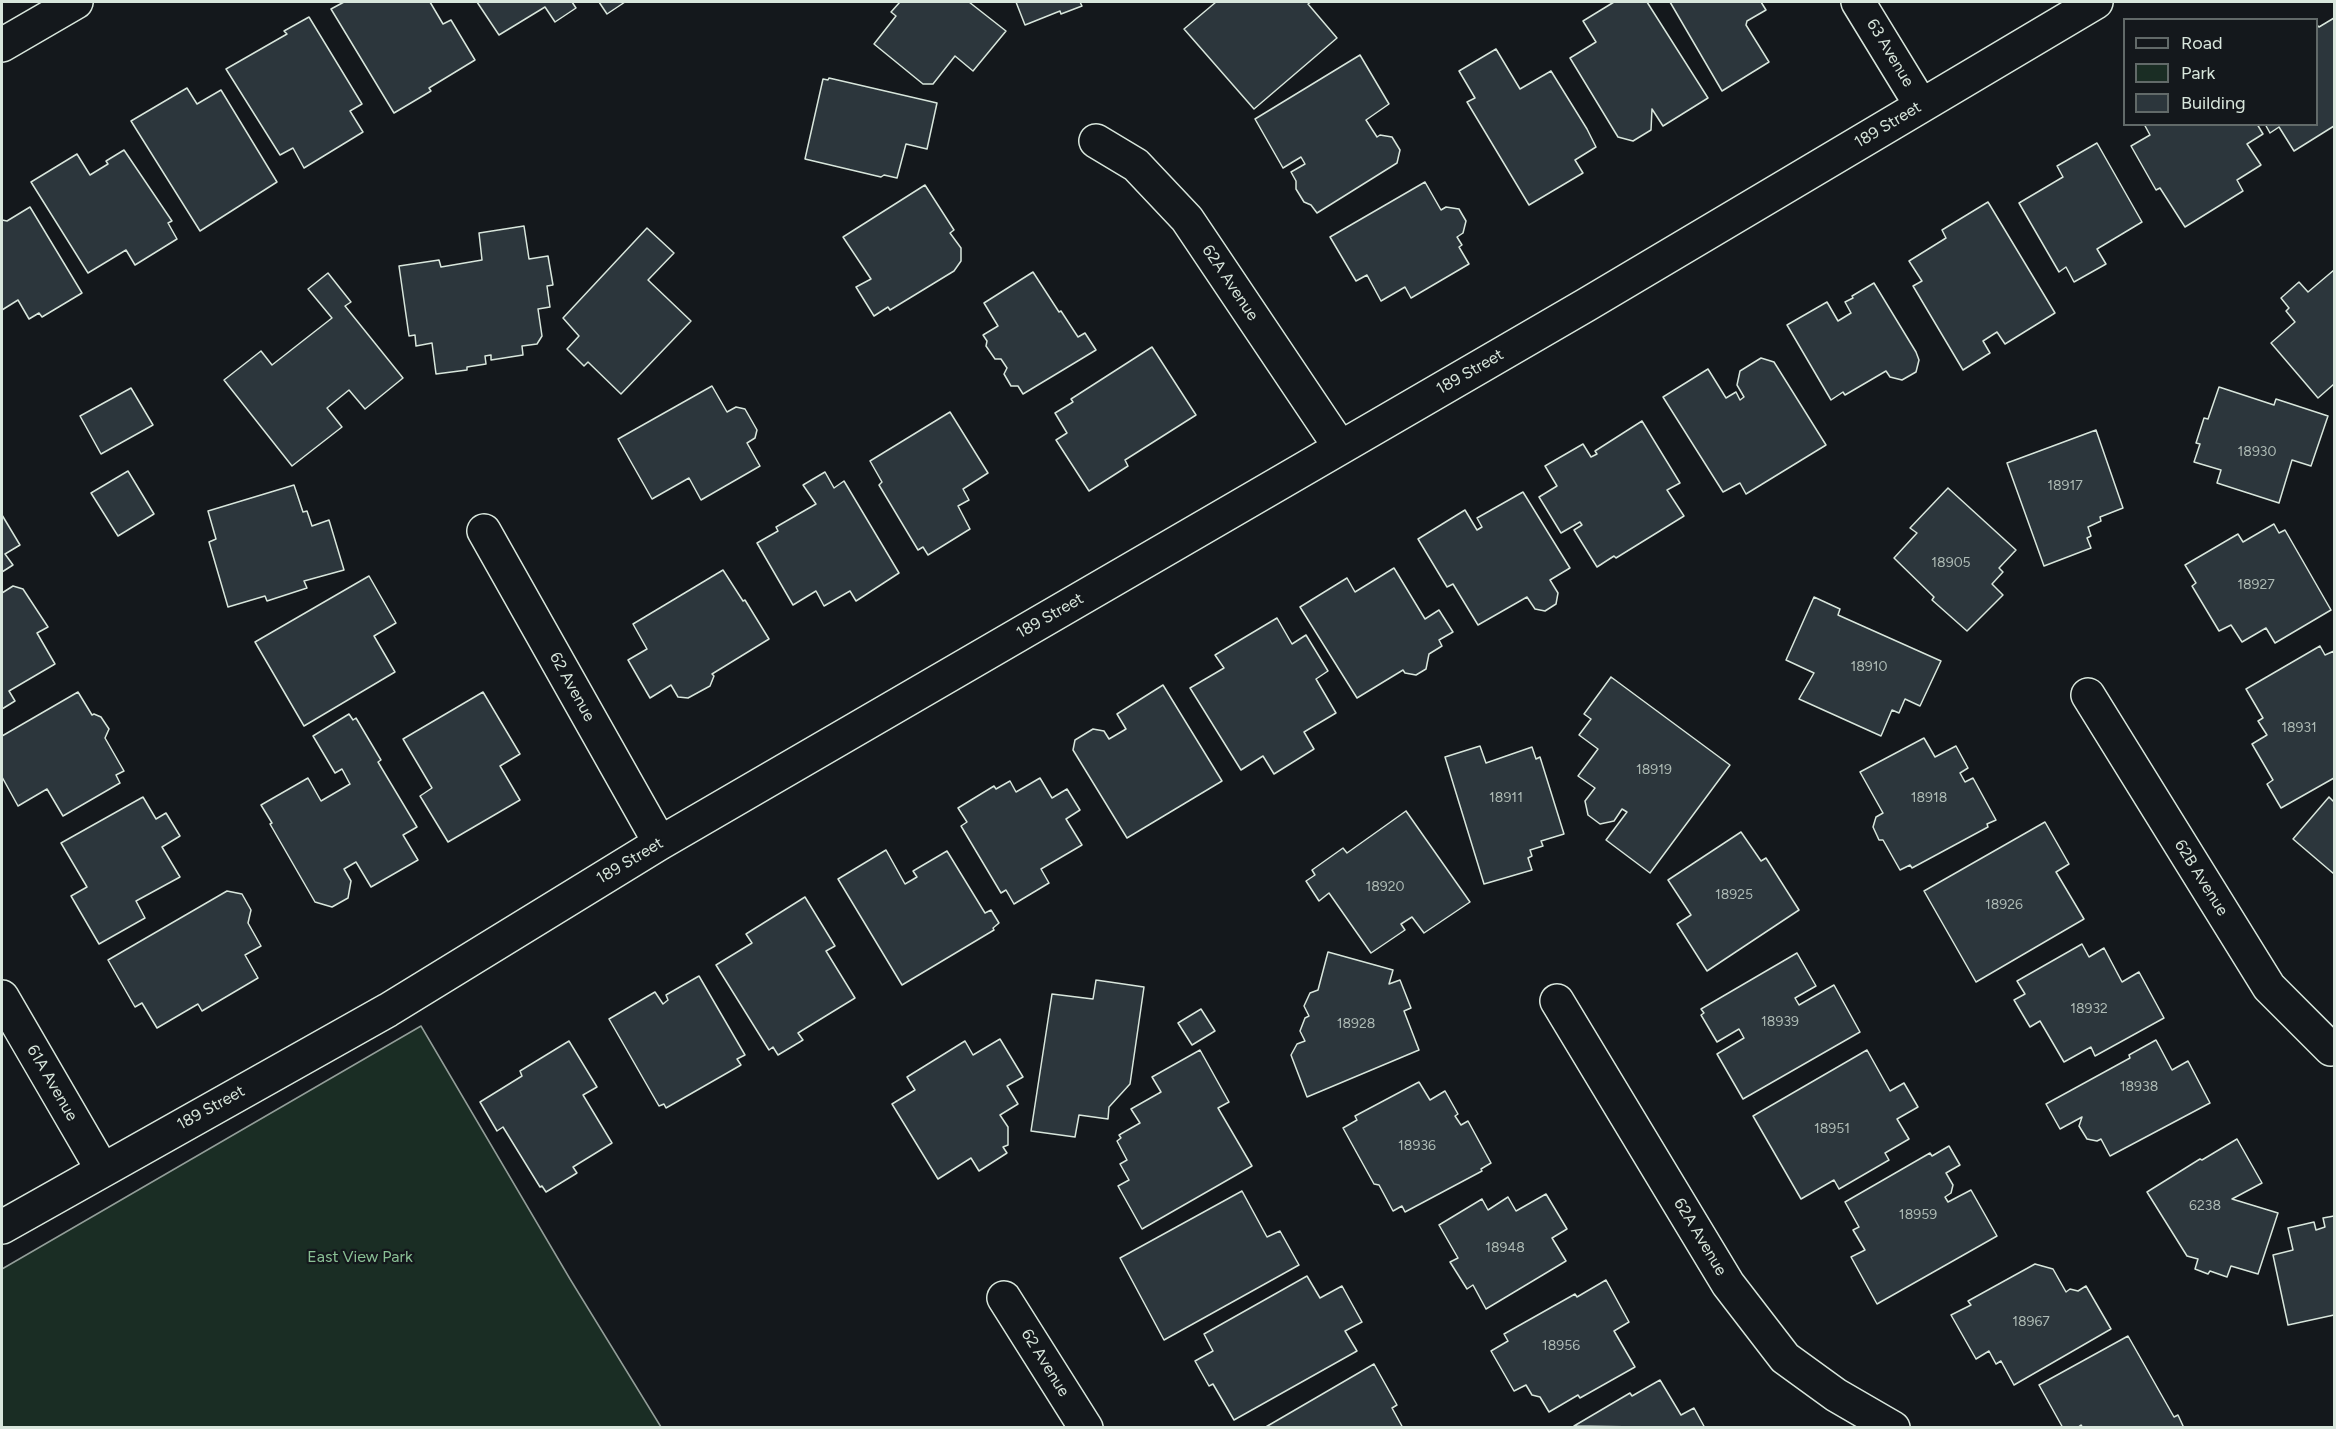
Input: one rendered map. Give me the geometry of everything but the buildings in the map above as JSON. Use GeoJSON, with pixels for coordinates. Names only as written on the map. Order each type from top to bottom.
{"type":"FeatureCollection","features":[{"type":"Feature","properties":{"kind":"street"},"geometry":{"type":"LineString","coordinates":[[2,45],[76,2]]}},
{"type":"Feature","properties":{"kind":"street","name":"63 Avenue"},"geometry":{"type":"LineString","coordinates":[[1858,2],[1921,105]]}},
{"type":"Feature","properties":{"kind":"street","name":"189 Street"},"geometry":{"type":"LineString","coordinates":[[2,1227],[102,1168],[388,1010],[660,843],[1586,305],[2096,2]]}},
{"type":"Feature","properties":{"kind":"street","name":"62A Avenue"},"geometry":{"type":"LineString","coordinates":[[1096,141],[1136,165],[1187,219],[1340,447]]}},
{"type":"Feature","properties":{"kind":"street","name":"62 Avenue"},"geometry":{"type":"LineString","coordinates":[[484,531],[660,843]]}},
{"type":"Feature","properties":{"kind":"street","name":"62B Avenue"},"geometry":{"type":"LineString","coordinates":[[2088,695],[2269,987],[2332,1047]]}},
{"type":"Feature","properties":{"kind":"street","name":"61A Avenue"},"geometry":{"type":"LineString","coordinates":[[2,997],[102,1168]]}},
{"type":"Feature","properties":{"kind":"street","name":"62A Avenue"},"geometry":{"type":"LineString","coordinates":[[1557,1001],[1728,1284],[1785,1358],[1836,1395],[1893,1428]]}},
{"type":"Feature","properties":{"kind":"street","name":"62 Avenue"},"geometry":{"type":"LineString","coordinates":[[1005,1298],[1086,1428]]}},
{"type":"Feature","properties":{"kind":"green space","name":"East View Park"},"geometry":{"type":"Polygon","coordinates":[[[421,1026],[570,1279],[661,1427],[2,1427],[2,1269],[421,1026]]]}}]}
